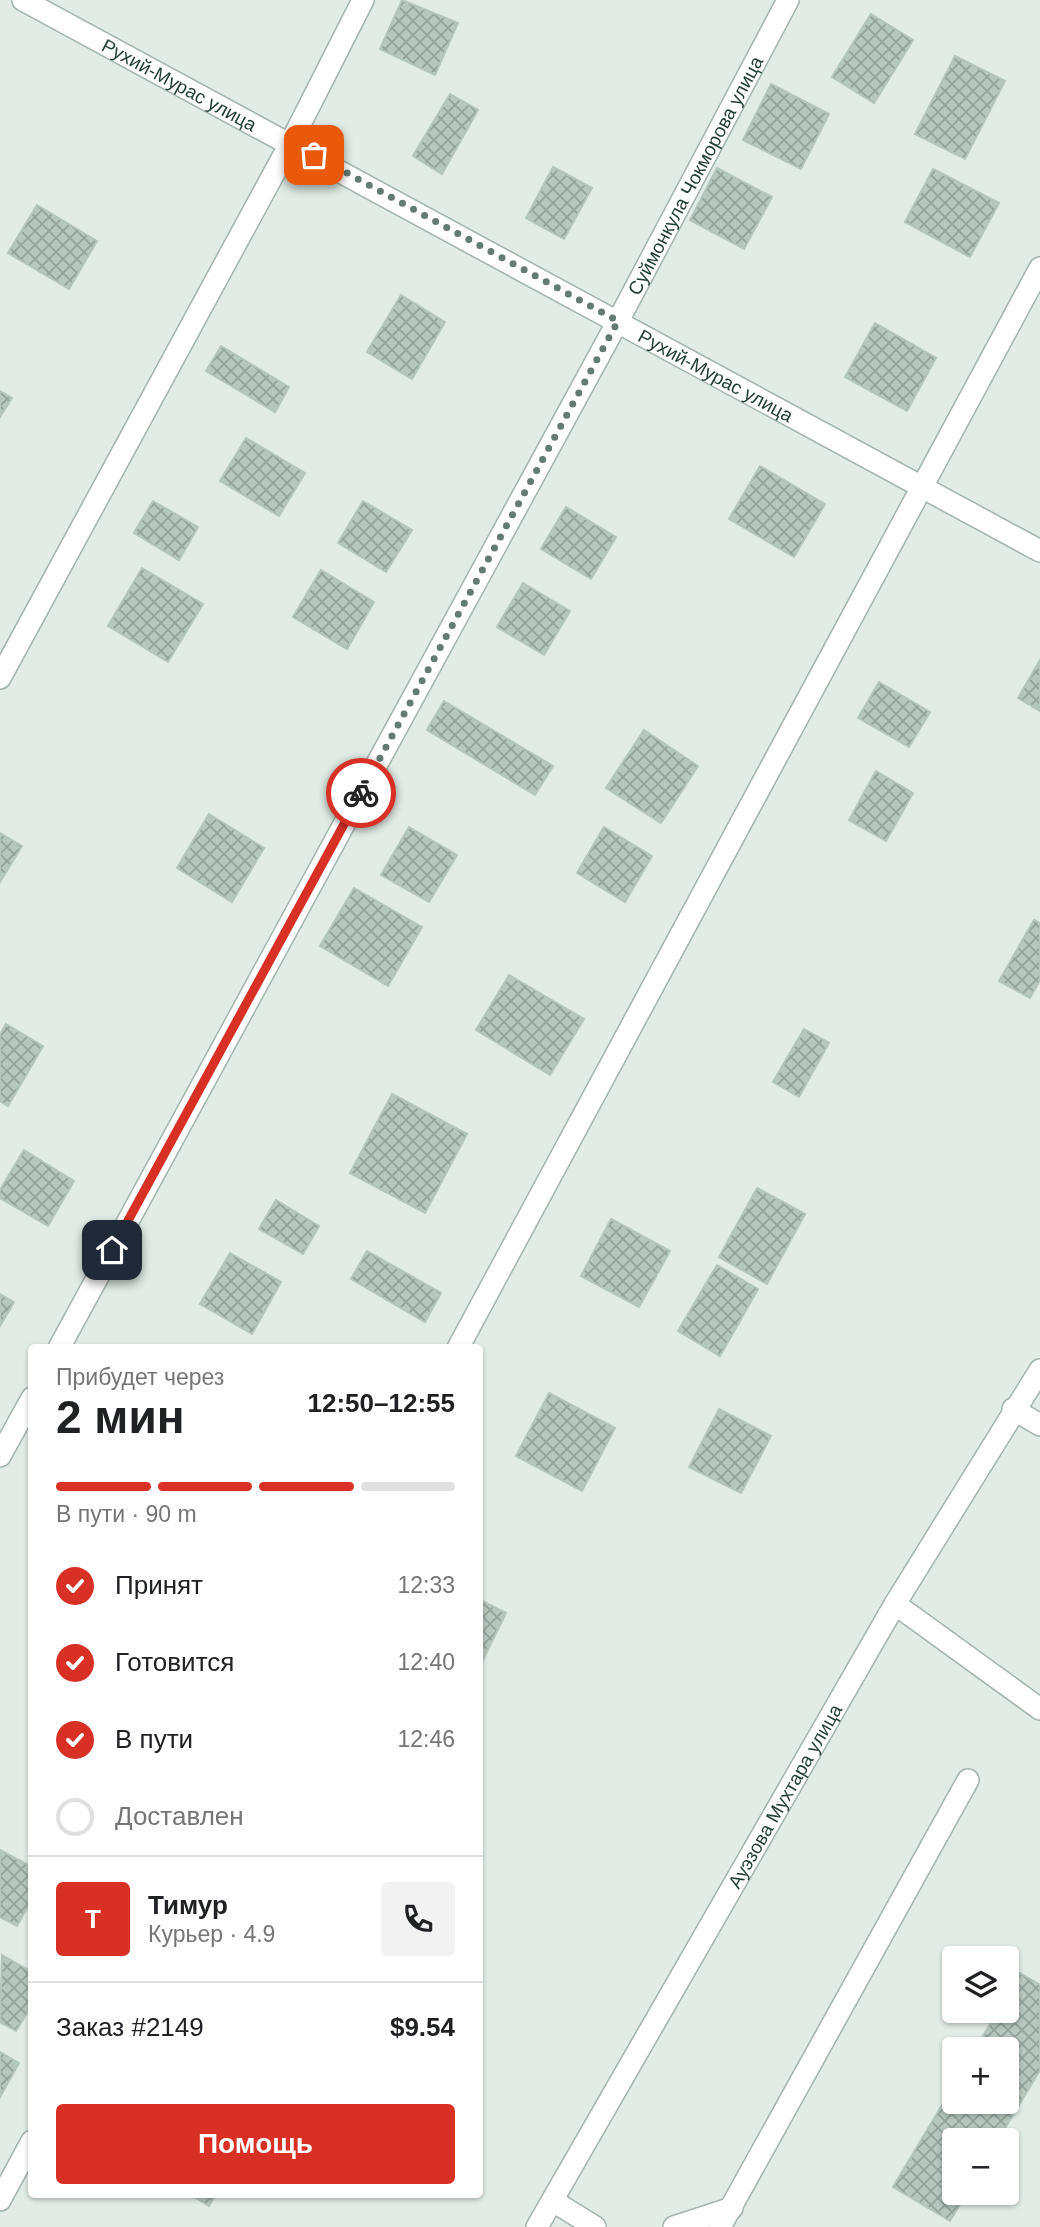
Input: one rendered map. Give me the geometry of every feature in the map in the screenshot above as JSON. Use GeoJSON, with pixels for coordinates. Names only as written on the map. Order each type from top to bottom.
{"type":"FeatureCollection","features":[{"type":"Feature","properties":{"kind":"street","name":"Рухий-Мурас улица"},"geometry":{"type":"LineString","coordinates":[[23,0],[291,142],[1040,551]]}},
{"type":"Feature","properties":{"kind":"street"},"geometry":{"type":"LineString","coordinates":[[0,678],[291,142],[363,0]]}},
{"type":"Feature","properties":{"kind":"street","name":"Суймонкула Чокморова улица"},"geometry":{"type":"LineString","coordinates":[[61,1344],[618,321],[788,0]]}},
{"type":"Feature","properties":{"kind":"street"},"geometry":{"type":"LineString","coordinates":[[460,1344],[1040,268]]}},
{"type":"Feature","properties":{"kind":"street","name":"Ауэзова Мухтара улица"},"geometry":{"type":"LineString","coordinates":[[537,2227],[895,1604],[1013,1409],[1040,1370]]}},
{"type":"Feature","properties":{"kind":"street"},"geometry":{"type":"LineString","coordinates":[[0,1456],[28,1405]]}},
{"type":"Feature","properties":{"kind":"street"},"geometry":{"type":"LineString","coordinates":[[1013,1409],[1040,1425]]}},
{"type":"Feature","properties":{"kind":"street"},"geometry":{"type":"LineString","coordinates":[[895,1604],[1040,1709]]}},
{"type":"Feature","properties":{"kind":"street"},"geometry":{"type":"LineString","coordinates":[[720,2227],[968,1780]]}},
{"type":"Feature","properties":{"kind":"street"},"geometry":{"type":"LineString","coordinates":[[0,2200],[28,2148]]}},
{"type":"Feature","properties":{"kind":"street"},"geometry":{"type":"LineString","coordinates":[[553,2201],[595,2227]]}},
{"type":"Feature","properties":{"kind":"street"},"geometry":{"type":"LineString","coordinates":[[674,2227],[732,2208]]}},
{"type":"Feature","properties":{"kind":"building"},"geometry":{"type":"Polygon","coordinates":[[[402,0],[458,23],[435,75],[380,49],[402,0]]]}},
{"type":"Feature","properties":{"kind":"building"},"geometry":{"type":"Polygon","coordinates":[[[871,14],[913,40],[874,103],[832,77],[871,14]]]}},
{"type":"Feature","properties":{"kind":"building"},"geometry":{"type":"Polygon","coordinates":[[[955,56],[1005,81],[965,159],[915,134],[955,56]]]}},
{"type":"Feature","properties":{"kind":"building"},"geometry":{"type":"Polygon","coordinates":[[[771,84],[829,114],[801,169],[743,140],[771,84]]]}},
{"type":"Feature","properties":{"kind":"building"},"geometry":{"type":"Polygon","coordinates":[[[450,94],[478,110],[442,174],[413,156],[450,94]]]}},
{"type":"Feature","properties":{"kind":"building"},"geometry":{"type":"Polygon","coordinates":[[[553,167],[592,188],[564,239],[526,218],[553,167]]]}},
{"type":"Feature","properties":{"kind":"building"},"geometry":{"type":"Polygon","coordinates":[[[717,168],[772,197],[744,249],[690,220],[717,168]]]}},
{"type":"Feature","properties":{"kind":"building"},"geometry":{"type":"Polygon","coordinates":[[[933,169],[999,203],[970,257],[905,222],[933,169]]]}},
{"type":"Feature","properties":{"kind":"building"},"geometry":{"type":"Polygon","coordinates":[[[37,205],[97,241],[69,289],[8,253],[37,205]]]}},
{"type":"Feature","properties":{"kind":"building"},"geometry":{"type":"Polygon","coordinates":[[[401,295],[445,322],[412,379],[367,352],[401,295]]]}},
{"type":"Feature","properties":{"kind":"building"},"geometry":{"type":"Polygon","coordinates":[[[875,323],[936,358],[907,411],[845,377],[875,323]]]}},
{"type":"Feature","properties":{"kind":"building"},"geometry":{"type":"Polygon","coordinates":[[[221,346],[289,387],[275,412],[206,371],[221,346]]]}},
{"type":"Feature","properties":{"kind":"building"},"geometry":{"type":"Polygon","coordinates":[[[0,391],[12,398],[0,417],[0,391]]]}},
{"type":"Feature","properties":{"kind":"building"},"geometry":{"type":"Polygon","coordinates":[[[246,438],[305,473],[279,516],[220,481],[246,438]]]}},
{"type":"Feature","properties":{"kind":"building"},"geometry":{"type":"Polygon","coordinates":[[[760,466],[825,504],[794,557],[729,519],[760,466]]]}},
{"type":"Feature","properties":{"kind":"building"},"geometry":{"type":"Polygon","coordinates":[[[153,501],[198,527],[179,560],[134,533],[153,501]]]}},
{"type":"Feature","properties":{"kind":"building"},"geometry":{"type":"Polygon","coordinates":[[[363,501],[412,530],[386,572],[338,543],[363,501]]]}},
{"type":"Feature","properties":{"kind":"building"},"geometry":{"type":"Polygon","coordinates":[[[566,507],[616,537],[591,579],[541,549],[566,507]]]}},
{"type":"Feature","properties":{"kind":"building"},"geometry":{"type":"Polygon","coordinates":[[[142,568],[203,604],[168,662],[108,626],[142,568]]]}},
{"type":"Feature","properties":{"kind":"building"},"geometry":{"type":"Polygon","coordinates":[[[321,570],[374,602],[347,649],[293,617],[321,570]]]}},
{"type":"Feature","properties":{"kind":"building"},"geometry":{"type":"Polygon","coordinates":[[[523,583],[570,611],[544,655],[497,627],[523,583]]]}},
{"type":"Feature","properties":{"kind":"building"},"geometry":{"type":"Polygon","coordinates":[[[1040,660],[1040,711],[1018,698],[1040,660]]]}},
{"type":"Feature","properties":{"kind":"building"},"geometry":{"type":"Polygon","coordinates":[[[879,682],[930,712],[909,747],[858,718],[879,682]]]}},
{"type":"Feature","properties":{"kind":"building"},"geometry":{"type":"Polygon","coordinates":[[[444,701],[553,766],[535,795],[427,730],[444,701]]]}},
{"type":"Feature","properties":{"kind":"building"},"geometry":{"type":"Polygon","coordinates":[[[644,730],[698,766],[661,823],[606,788],[644,730]]]}},
{"type":"Feature","properties":{"kind":"building"},"geometry":{"type":"Polygon","coordinates":[[[876,771],[913,793],[886,841],[849,820],[876,771]]]}},
{"type":"Feature","properties":{"kind":"building"},"geometry":{"type":"Polygon","coordinates":[[[209,814],[264,848],[232,902],[177,868],[209,814]]]}},
{"type":"Feature","properties":{"kind":"building"},"geometry":{"type":"Polygon","coordinates":[[[409,827],[457,855],[429,902],[381,875],[409,827]]]}},
{"type":"Feature","properties":{"kind":"building"},"geometry":{"type":"Polygon","coordinates":[[[604,827],[652,856],[625,902],[577,873],[604,827]]]}},
{"type":"Feature","properties":{"kind":"building"},"geometry":{"type":"Polygon","coordinates":[[[0,833],[22,846],[0,882],[0,833]]]}},
{"type":"Feature","properties":{"kind":"building"},"geometry":{"type":"Polygon","coordinates":[[[354,888],[422,927],[388,986],[320,946],[354,888]]]}},
{"type":"Feature","properties":{"kind":"building"},"geometry":{"type":"Polygon","coordinates":[[[1034,920],[1040,923],[1040,980],[1030,998],[999,981],[1034,920]]]}},
{"type":"Feature","properties":{"kind":"building"},"geometry":{"type":"Polygon","coordinates":[[[509,975],[584,1019],[550,1075],[476,1030],[509,975]]]}},
{"type":"Feature","properties":{"kind":"building"},"geometry":{"type":"Polygon","coordinates":[[[6,1024],[43,1046],[8,1106],[0,1101],[0,1035],[6,1024]]]}},
{"type":"Feature","properties":{"kind":"building"},"geometry":{"type":"Polygon","coordinates":[[[804,1029],[829,1043],[799,1097],[773,1082],[804,1029]]]}},
{"type":"Feature","properties":{"kind":"building"},"geometry":{"type":"Polygon","coordinates":[[[392,1094],[467,1134],[425,1213],[350,1173],[392,1094]]]}},
{"type":"Feature","properties":{"kind":"building"},"geometry":{"type":"Polygon","coordinates":[[[24,1150],[74,1181],[48,1226],[0,1198],[0,1190],[24,1150]]]}},
{"type":"Feature","properties":{"kind":"building"},"geometry":{"type":"Polygon","coordinates":[[[757,1188],[805,1214],[767,1284],[719,1257],[757,1188]]]}},
{"type":"Feature","properties":{"kind":"building"},"geometry":{"type":"Polygon","coordinates":[[[276,1200],[319,1226],[303,1254],[259,1229],[276,1200]]]}},
{"type":"Feature","properties":{"kind":"building"},"geometry":{"type":"Polygon","coordinates":[[[611,1219],[670,1251],[639,1307],[581,1276],[611,1219]]]}},
{"type":"Feature","properties":{"kind":"building"},"geometry":{"type":"Polygon","coordinates":[[[367,1251],[441,1293],[425,1322],[351,1279],[367,1251]]]}},
{"type":"Feature","properties":{"kind":"building"},"geometry":{"type":"Polygon","coordinates":[[[230,1253],[281,1282],[252,1334],[200,1304],[230,1253]]]}},
{"type":"Feature","properties":{"kind":"building"},"geometry":{"type":"Polygon","coordinates":[[[717,1265],[758,1289],[720,1356],[678,1331],[717,1265]]]}},
{"type":"Feature","properties":{"kind":"building"},"geometry":{"type":"Polygon","coordinates":[[[0,1294],[14,1302],[0,1326],[0,1294]]]}},
{"type":"Feature","properties":{"kind":"building"},"geometry":{"type":"Polygon","coordinates":[[[549,1393],[615,1428],[582,1491],[516,1456],[549,1393]]]}},
{"type":"Feature","properties":{"kind":"building"},"geometry":{"type":"Polygon","coordinates":[[[719,1409],[771,1436],[741,1493],[689,1467],[719,1409]]]}},
{"type":"Feature","properties":{"kind":"building"},"geometry":{"type":"Polygon","coordinates":[[[483,1602],[506,1613],[483,1660],[483,1602]]]}},
{"type":"Feature","properties":{"kind":"building"},"geometry":{"type":"Polygon","coordinates":[[[0,1850],[28,1865],[28,1906],[17,1926],[0,1917],[0,1850]]]}},
{"type":"Feature","properties":{"kind":"building"},"geometry":{"type":"Polygon","coordinates":[[[2,1955],[28,1970],[28,2012],[16,2031],[0,2022],[2,1955]]]}},
{"type":"Feature","properties":{"kind":"building"},"geometry":{"type":"Polygon","coordinates":[[[1019,1975],[1040,1985],[1040,2070],[1019,2105],[1019,2037],[982,2037],[991,2023],[1019,2023],[1019,1975]]]}},
{"type":"Feature","properties":{"kind":"building"},"geometry":{"type":"Polygon","coordinates":[[[0,2052],[19,2063],[0,2097],[0,2052]]]}},
{"type":"Feature","properties":{"kind":"building"},"geometry":{"type":"Polygon","coordinates":[[[942,2105],[942,2114],[1014,2114],[1005,2128],[942,2128],[942,2205],[960,2205],[950,2221],[893,2187],[942,2105]]]}},
{"type":"Feature","properties":{"kind":"building"},"geometry":{"type":"Polygon","coordinates":[[[196,2198],[214,2198],[209,2206],[196,2198]]]}},
{"type":"Feature","properties":{"kind":"way so far"},"geometry":{"type":"LineString","coordinates":[[314,155],[618,321],[361,793]]}},
{"type":"Feature","properties":{"kind":"route"},"geometry":{"type":"LineString","coordinates":[[112,1250],[361,793]]}}]}
